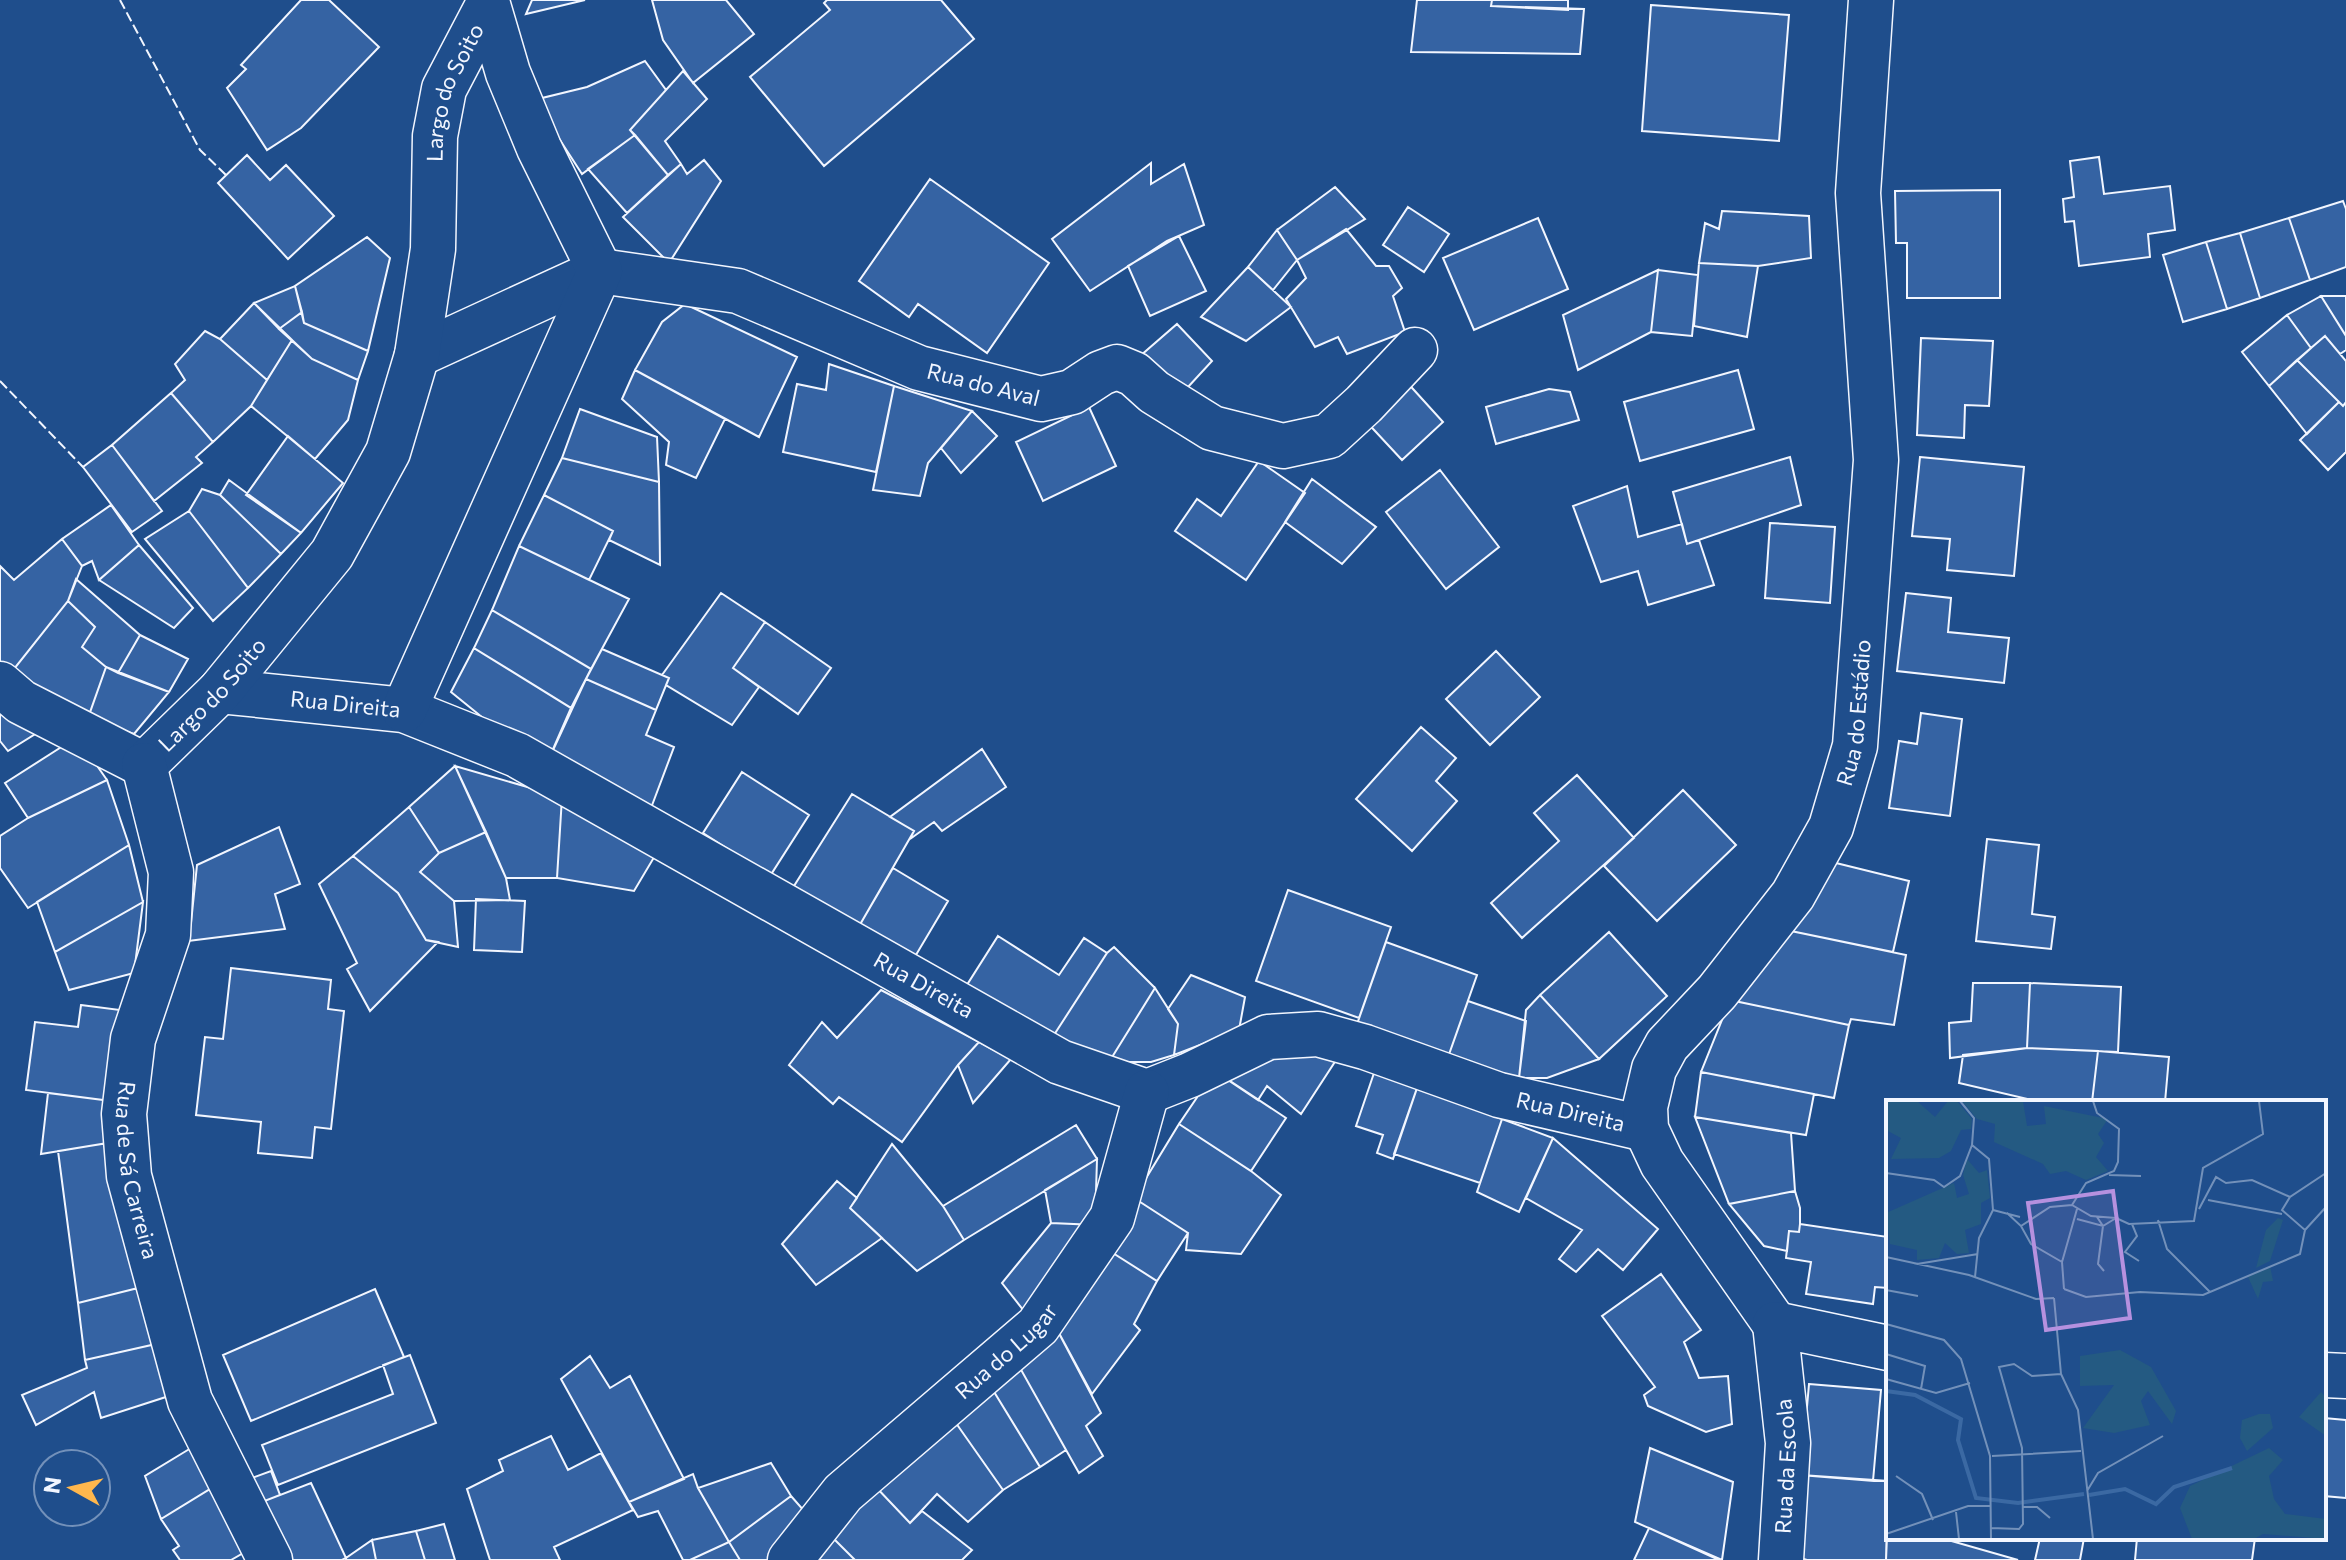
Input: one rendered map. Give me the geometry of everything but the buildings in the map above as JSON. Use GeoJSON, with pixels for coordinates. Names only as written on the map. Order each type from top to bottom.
{"type":"FeatureCollection","features":[{"type":"Feature","properties":{"kind":"street","name":"Rua do Estádio"},"geometry":{"type":"LineString","coordinates":[[1775,1324],[1662,1163],[1646,1129],[1645,1107],[1654,1069],[1667,1045],[1717,992],[1793,895],[1831,827],[1855,746],[1876,460],[1858,193],[1871,0]]}},
{"type":"Feature","properties":{"kind":"street","name":"Largo do Soito"},"geometry":{"type":"LineString","coordinates":[[490,2],[508,73],[539,148],[600,271]]}},
{"type":"Feature","properties":{"kind":"street","name":"Largo do Soito"},"geometry":{"type":"LineString","coordinates":[[144,765],[220,691],[332,554],[388,452],[417,355],[433,249],[435,136],[444,89],[490,2]]}},
{"type":"Feature","properties":{"kind":"street","name":"Rua do Aval"},"geometry":{"type":"LineString","coordinates":[[600,271],[738,291],[919,368],[1041,399],[1072,392],[1101,373],[1117,367],[1134,374],[1154,392],[1212,428],[1283,446],[1329,436],[1415,350]]}},
{"type":"Feature","properties":{"kind":"street"},"geometry":{"type":"LineString","coordinates":[[417,355],[600,271]]}},
{"type":"Feature","properties":{"kind":"street"},"geometry":{"type":"LineString","coordinates":[[404,710],[600,271]]}},
{"type":"Feature","properties":{"kind":"street"},"geometry":{"type":"LineString","coordinates":[[0,684],[21,702],[144,765]]}},
{"type":"Feature","properties":{"kind":"street","name":"Rua Direita"},"geometry":{"type":"LineString","coordinates":[[220,691],[404,710],[517,755],[1060,1062],[1147,1092],[1268,1037],[1318,1034],[1365,1047],[1499,1095],[1646,1129]]}},
{"type":"Feature","properties":{"kind":"street","name":"Rua de Sá Carreira"},"geometry":{"type":"LineString","coordinates":[[144,765],[171,872],[168,935],[133,1039],[124,1114],[129,1176],[190,1401],[270,1560]]}},
{"type":"Feature","properties":{"kind":"street","name":"Rua do Lugar"},"geometry":{"type":"LineString","coordinates":[[790,1560],[843,1493],[1038,1326],[1112,1218],[1147,1092]]}},
{"type":"Feature","properties":{"kind":"street"},"geometry":{"type":"LineString","coordinates":[[1775,1324],[1886,1348]]}},
{"type":"Feature","properties":{"kind":"street","name":"Rua da Escola"},"geometry":{"type":"LineString","coordinates":[[1775,1324],[1788,1443],[1781,1560]]}},
{"type":"Feature","properties":{"kind":"street"},"geometry":{"type":"LineString","coordinates":[[2326,1375],[2346,1376]]}},
{"type":"Feature","properties":{"kind":"fence"},"geometry":{"type":"LineString","coordinates":[[120,0],[200,150],[226,175]]}},
{"type":"Feature","properties":{"kind":"fence"},"geometry":{"type":"LineString","coordinates":[[0,381],[83,467]]}}]}
